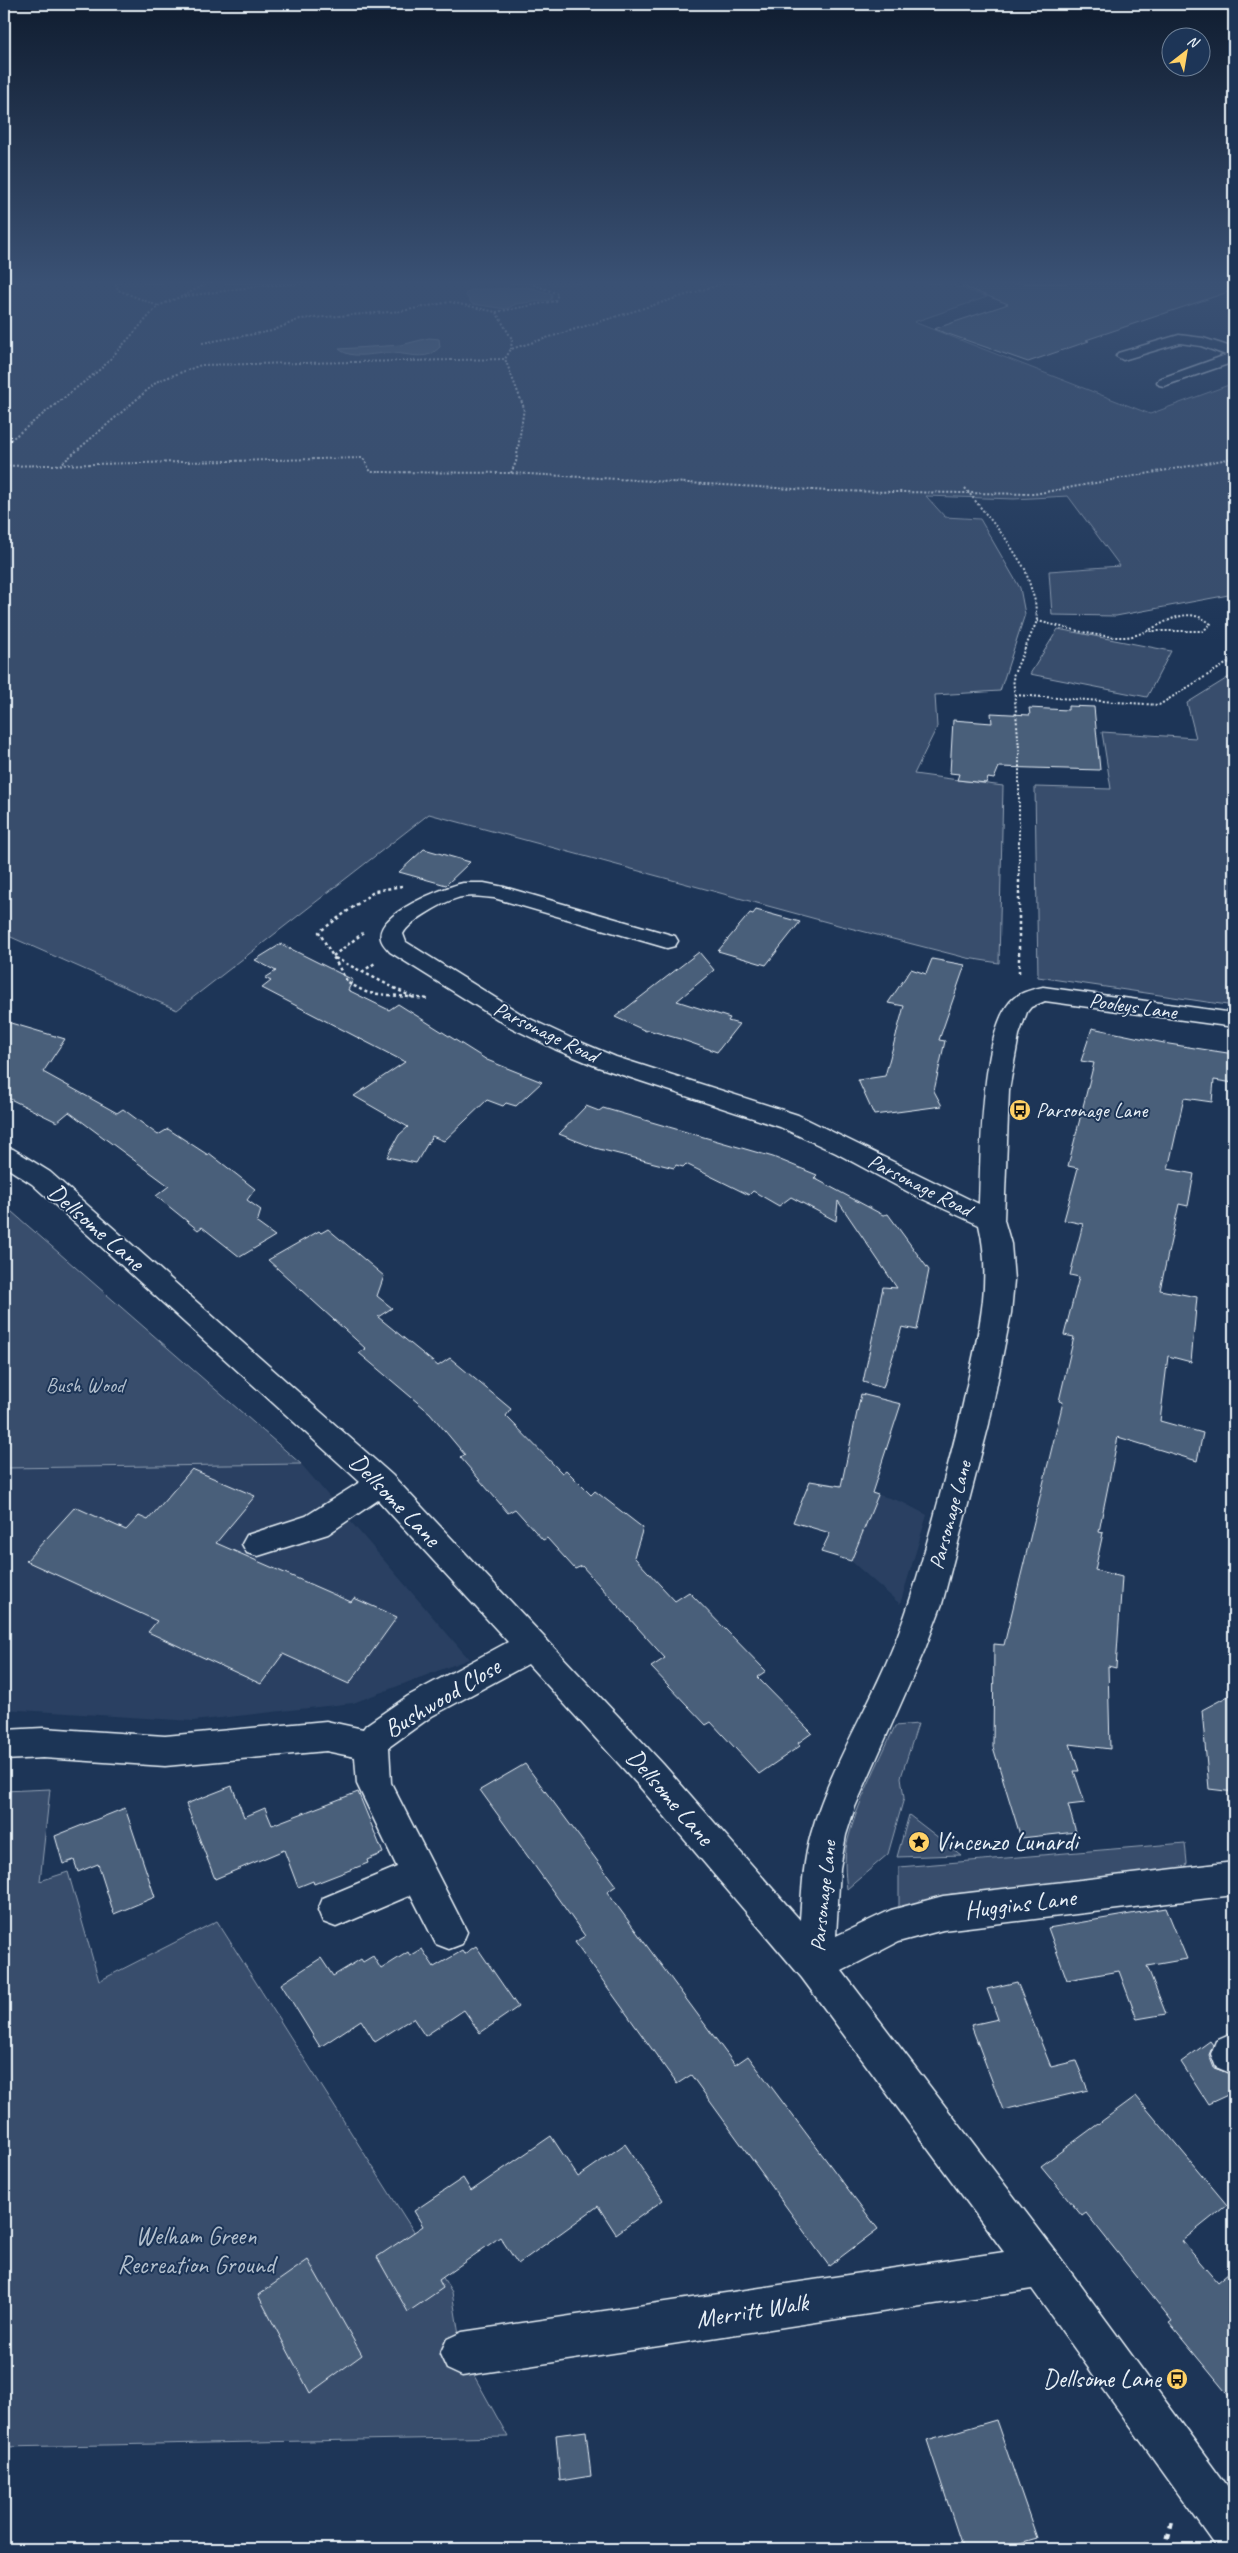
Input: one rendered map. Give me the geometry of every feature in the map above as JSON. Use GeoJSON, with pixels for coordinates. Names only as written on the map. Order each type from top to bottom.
{"type":"FeatureCollection","features":[{"type":"Feature","properties":{"kind":"street","name":"Parsonage Road"},"geometry":{"type":"LineString","coordinates":[[667,941],[496,892],[474,889],[455,890],[437,898],[402,921],[392,934],[392,940],[398,947],[518,1022],[564,1044],[607,1062],[789,1121],[845,1146],[923,1189],[991,1220]]}},
{"type":"Feature","properties":{"kind":"street","name":"Pooleys Lane"},"geometry":{"type":"LineString","coordinates":[[1031,998],[1044,994],[1234,1020]]}},
{"type":"Feature","properties":{"kind":"street","name":"Parsonage Lane"},"geometry":{"type":"LineString","coordinates":[[815,1965],[822,1868],[828,1835],[837,1807],[908,1649],[926,1604],[974,1424],[996,1313],[1000,1280],[997,1244],[991,1220],[997,1090],[1006,1035],[1022,1002],[1031,998]]}},
{"type":"Feature","properties":{"kind":"street","name":"Dellsome Lane"},"geometry":{"type":"LineString","coordinates":[[4,1155],[41,1178],[381,1483],[533,1645],[651,1775],[815,1965],[1041,2268],[1234,2533]]}},
{"type":"Feature","properties":{"kind":"street"},"geometry":{"type":"LineString","coordinates":[[258,1544],[317,1525],[381,1483]]}},
{"type":"Feature","properties":{"kind":"street","name":"Bushwood Close"},"geometry":{"type":"LineString","coordinates":[[449,1932],[374,1784],[372,1746],[378,1735],[420,1706],[533,1645]]}},
{"type":"Feature","properties":{"kind":"street"},"geometry":{"type":"LineString","coordinates":[[4,1745],[43,1743],[165,1751],[326,1736],[372,1746]]}},
{"type":"Feature","properties":{"kind":"street"},"geometry":{"type":"LineString","coordinates":[[336,1910],[420,1874]]}},
{"type":"Feature","properties":{"kind":"street","name":"Huggins Lane"},"geometry":{"type":"LineString","coordinates":[[815,1965],[891,1928],[943,1913],[1234,1878]]}},
{"type":"Feature","properties":{"kind":"street","name":"Merritt Walk"},"geometry":{"type":"LineString","coordinates":[[462,2354],[1041,2268]]}},
{"type":"Feature","properties":{"kind":"path"},"geometry":{"type":"LineString","coordinates":[[4,445],[60,402]]}},
{"type":"Feature","properties":{"kind":"path"},"geometry":{"type":"LineString","coordinates":[[60,465],[131,402]]}},
{"type":"Feature","properties":{"kind":"path"},"geometry":{"type":"LineString","coordinates":[[511,473],[516,462],[524,408],[522,402]]}},
{"type":"Feature","properties":{"kind":"path"},"geometry":{"type":"LineString","coordinates":[[4,466],[364,458],[371,472],[511,473],[829,491],[1034,494],[1234,458]]}},
{"type":"Feature","properties":{"kind":"path"},"geometry":{"type":"LineString","coordinates":[[965,488],[1006,539],[1025,569],[1035,601],[1037,621],[1013,676],[1019,749],[1019,981],[1031,998]]}},
{"type":"Feature","properties":{"kind":"path"},"geometry":{"type":"LineString","coordinates":[[1037,621],[1108,634],[1132,636],[1147,631],[1169,619],[1184,616],[1203,618],[1210,624],[1203,631],[1147,631]]}},
{"type":"Feature","properties":{"kind":"path"},"geometry":{"type":"LineString","coordinates":[[1015,695],[1159,705],[1234,659]]}},
{"type":"Feature","properties":{"kind":"path"},"geometry":{"type":"LineString","coordinates":[[334,958],[414,998]]}},
{"type":"Feature","properties":{"kind":"path"},"geometry":{"type":"LineString","coordinates":[[1165,2549],[1176,2506]]}},
{"type":"Feature","properties":{"kind":"shaded area"},"geometry":{"type":"Polygon","coordinates":[[[301,1464],[469,1659],[353,1703],[193,1721],[4,1709],[4,1468],[301,1464]]]}},
{"type":"Feature","properties":{"kind":"shaded area"},"geometry":{"type":"Polygon","coordinates":[[[850,1486],[902,1502],[927,1515],[900,1604],[851,1561],[821,1552],[850,1486]]]}},
{"type":"Feature","properties":{"kind":"green space"},"geometry":{"type":"Polygon","coordinates":[[[4,402],[1120,402],[1150,414],[1182,402],[1234,402],[1234,594],[1116,616],[1052,615],[1049,571],[1120,566],[1068,496],[1014,499],[926,496],[945,517],[980,519],[1020,588],[1025,614],[1000,691],[935,695],[937,727],[914,774],[1003,786],[999,963],[967,958],[838,925],[429,814],[177,1010],[4,934],[4,402]]]}},
{"type":"Feature","properties":{"kind":"green space"},"geometry":{"type":"Polygon","coordinates":[[[1058,629],[1171,651],[1147,697],[1030,674],[1058,629]]]}},
{"type":"Feature","properties":{"kind":"green space"},"geometry":{"type":"Polygon","coordinates":[[[1234,674],[1234,1006],[1038,977],[1035,787],[1111,789],[1102,732],[1196,738],[1187,703],[1234,674]]]}},
{"type":"Feature","properties":{"kind":"green space","name":"Bush Wood"},"geometry":{"type":"Polygon","coordinates":[[[4,1205],[301,1464],[4,1468],[4,1205]]]}},
{"type":"Feature","properties":{"kind":"green space"},"geometry":{"type":"Polygon","coordinates":[[[918,1724],[901,1777],[904,1798],[888,1854],[847,1889],[845,1854],[847,1843],[856,1813],[868,1784],[895,1726],[918,1724]]]}},
{"type":"Feature","properties":{"kind":"green space","name":"Welham Green Recreation Ground"},"geometry":{"type":"Polygon","coordinates":[[[50,1789],[40,1881],[68,1872],[99,1981],[217,1921],[452,2292],[462,2354],[508,2437],[4,2447],[4,1791],[50,1789]]]}},
{"type":"Feature","properties":{"kind":"green space"},"geometry":{"type":"Polygon","coordinates":[[[909,1815],[961,1855],[897,1857],[909,1815]]]}},
{"type":"Feature","properties":{"kind":"green space"},"geometry":{"type":"Polygon","coordinates":[[[1185,1843],[1187,1863],[1184,1870],[1175,1874],[951,1894],[899,1909],[899,1867],[1185,1843]]]}},
{"type":"Feature","properties":{"kind":"building"},"geometry":{"type":"Polygon","coordinates":[[[1068,706],[1094,707],[1100,770],[999,767],[994,779],[988,778],[986,783],[957,780],[959,774],[950,773],[953,720],[992,723],[991,713],[1030,715],[1029,708],[1068,710],[1068,706]]]}},
{"type":"Feature","properties":{"kind":"building"},"geometry":{"type":"Polygon","coordinates":[[[424,849],[470,862],[446,885],[399,872],[424,849]]]}},
{"type":"Feature","properties":{"kind":"building"},"geometry":{"type":"Polygon","coordinates":[[[756,910],[800,922],[766,965],[718,951],[750,913],[753,914],[756,910]]]}},
{"type":"Feature","properties":{"kind":"building"},"geometry":{"type":"Polygon","coordinates":[[[281,944],[353,980],[348,990],[389,1010],[398,1004],[487,1060],[542,1082],[516,1106],[506,1103],[503,1106],[487,1100],[444,1141],[432,1136],[416,1163],[387,1157],[399,1135],[408,1127],[354,1096],[405,1062],[262,988],[271,981],[265,978],[276,971],[255,960],[281,944]]]}},
{"type":"Feature","properties":{"kind":"building"},"geometry":{"type":"Polygon","coordinates":[[[699,952],[714,970],[677,1001],[730,1018],[728,1021],[739,1024],[717,1052],[680,1039],[646,1031],[615,1017],[699,952]]]}},
{"type":"Feature","properties":{"kind":"building"},"geometry":{"type":"Polygon","coordinates":[[[932,959],[965,965],[939,1040],[945,1041],[934,1091],[942,1106],[874,1115],[858,1080],[885,1076],[904,1006],[888,1003],[911,969],[926,974],[932,959]]]}},
{"type":"Feature","properties":{"kind":"building"},"geometry":{"type":"Polygon","coordinates":[[[4,1021],[65,1039],[43,1072],[117,1113],[123,1109],[158,1135],[168,1129],[208,1155],[209,1153],[255,1189],[247,1200],[261,1210],[257,1223],[275,1236],[240,1257],[202,1227],[198,1230],[156,1196],[169,1186],[69,1112],[57,1122],[4,1096],[4,1021]]]}},
{"type":"Feature","properties":{"kind":"building"},"geometry":{"type":"Polygon","coordinates":[[[1092,1028],[1169,1044],[1234,1054],[1234,1083],[1214,1080],[1212,1102],[1184,1098],[1168,1169],[1194,1174],[1188,1206],[1179,1204],[1160,1290],[1197,1297],[1191,1362],[1168,1356],[1160,1421],[1203,1433],[1197,1461],[1118,1437],[1099,1532],[1103,1533],[1095,1570],[1122,1577],[1116,1668],[1108,1666],[1110,1749],[1070,1744],[1079,1771],[1074,1771],[1085,1803],[1068,1805],[1076,1832],[1021,1838],[993,1747],[994,1644],[1004,1645],[1063,1402],[1059,1401],[1074,1337],[1064,1335],[1079,1277],[1070,1275],[1083,1224],[1064,1220],[1078,1168],[1068,1166],[1094,1063],[1081,1061],[1092,1028]]]}},
{"type":"Feature","properties":{"kind":"building"},"geometry":{"type":"Polygon","coordinates":[[[586,1106],[599,1111],[603,1108],[773,1157],[817,1175],[814,1178],[883,1215],[888,1214],[929,1270],[917,1330],[902,1327],[883,1388],[863,1382],[883,1287],[897,1288],[838,1201],[836,1221],[791,1197],[779,1206],[753,1191],[749,1195],[686,1164],[683,1167],[676,1165],[674,1168],[595,1148],[559,1134],[586,1106]]]}},
{"type":"Feature","properties":{"kind":"building"},"geometry":{"type":"Polygon","coordinates":[[[328,1229],[384,1276],[377,1296],[392,1308],[378,1317],[438,1366],[450,1358],[511,1409],[506,1416],[562,1473],[566,1470],[591,1495],[595,1491],[643,1528],[634,1557],[675,1601],[689,1592],[766,1671],[757,1677],[812,1733],[798,1743],[800,1746],[759,1774],[711,1722],[706,1725],[651,1667],[665,1658],[582,1566],[575,1569],[547,1538],[543,1540],[515,1509],[508,1513],[460,1457],[465,1455],[430,1413],[359,1353],[366,1349],[268,1260],[319,1231],[321,1233],[328,1229]]]}},
{"type":"Feature","properties":{"kind":"building"},"geometry":{"type":"Polygon","coordinates":[[[861,1394],[901,1404],[872,1493],[878,1495],[851,1561],[821,1552],[830,1533],[793,1522],[810,1481],[841,1486],[861,1394]]]}},
{"type":"Feature","properties":{"kind":"building"},"geometry":{"type":"Polygon","coordinates":[[[192,1469],[255,1496],[216,1543],[351,1602],[354,1598],[397,1617],[349,1684],[283,1654],[261,1684],[148,1632],[157,1621],[26,1561],[75,1507],[126,1530],[139,1516],[148,1520],[192,1469]]]}},
{"type":"Feature","properties":{"kind":"building"},"geometry":{"type":"Polygon","coordinates":[[[1234,1693],[1234,1792],[1209,1789],[1202,1710],[1234,1693]]]}},
{"type":"Feature","properties":{"kind":"building"},"geometry":{"type":"Polygon","coordinates":[[[525,1764],[616,1886],[607,1892],[735,2065],[748,2056],[878,2229],[829,2266],[691,2075],[677,2084],[575,1942],[585,1936],[480,1790],[525,1764]]]}},
{"type":"Feature","properties":{"kind":"building"},"geometry":{"type":"Polygon","coordinates":[[[232,1786],[244,1817],[265,1808],[272,1825],[358,1792],[383,1853],[367,1860],[368,1863],[314,1884],[313,1881],[298,1887],[284,1850],[215,1879],[186,1804],[232,1786]]]}},
{"type":"Feature","properties":{"kind":"building"},"geometry":{"type":"Polygon","coordinates":[[[125,1808],[155,1897],[114,1914],[98,1864],[78,1872],[74,1860],[63,1864],[55,1836],[125,1808]]]}},
{"type":"Feature","properties":{"kind":"building"},"geometry":{"type":"Polygon","coordinates":[[[1166,1908],[1187,1959],[1147,1966],[1166,2014],[1137,2019],[1119,1971],[1067,1980],[1048,1928],[1166,1908]]]}},
{"type":"Feature","properties":{"kind":"building"},"geometry":{"type":"Polygon","coordinates":[[[476,1946],[518,2007],[480,2033],[464,2010],[425,2036],[413,2018],[375,2042],[361,2020],[320,2047],[281,1984],[321,1958],[333,1976],[361,1959],[363,1962],[373,1956],[381,1969],[408,1952],[410,1956],[422,1949],[434,1967],[462,1951],[464,1954],[476,1946]]]}},
{"type":"Feature","properties":{"kind":"building"},"geometry":{"type":"Polygon","coordinates":[[[1017,1982],[1051,2067],[1076,2061],[1088,2090],[1003,2110],[971,2025],[998,2019],[987,1989],[1017,1982]]]}},
{"type":"Feature","properties":{"kind":"building"},"geometry":{"type":"Polygon","coordinates":[[[1210,2041],[1213,2045],[1209,2055],[1214,2068],[1232,2074],[1234,2078],[1234,2092],[1208,2104],[1181,2062],[1210,2041]]]}},
{"type":"Feature","properties":{"kind":"building"},"geometry":{"type":"Polygon","coordinates":[[[1136,2096],[1227,2205],[1182,2241],[1217,2282],[1234,2268],[1234,2402],[1169,2323],[1172,2321],[1086,2213],[1082,2216],[1041,2166],[1136,2096]]]}},
{"type":"Feature","properties":{"kind":"building"},"geometry":{"type":"Polygon","coordinates":[[[551,2136],[578,2177],[625,2144],[663,2200],[616,2234],[598,2206],[518,2264],[500,2237],[439,2280],[443,2288],[408,2312],[377,2257],[423,2226],[414,2211],[463,2178],[471,2191],[551,2136]]]}},
{"type":"Feature","properties":{"kind":"building"},"geometry":{"type":"Polygon","coordinates":[[[308,2260],[362,2355],[310,2393],[258,2295],[308,2260]]]}},
{"type":"Feature","properties":{"kind":"building"},"geometry":{"type":"Polygon","coordinates":[[[996,2420],[1037,2538],[999,2549],[963,2549],[927,2440],[996,2420]]]}},
{"type":"Feature","properties":{"kind":"building"},"geometry":{"type":"Polygon","coordinates":[[[586,2431],[591,2476],[560,2481],[556,2435],[586,2431]]]}},
{"type":"Feature","properties":{"kind":"place","name":"Parsonage Lane"},"geometry":{"type":"Point","coordinates":[1020,1110]}},
{"type":"Feature","properties":{"kind":"place","name":"Vincenzo Lunardi"},"geometry":{"type":"Point","coordinates":[919,1842]}},
{"type":"Feature","properties":{"kind":"place","name":"Dellsome Lane"},"geometry":{"type":"Point","coordinates":[1177,2379]}}]}
